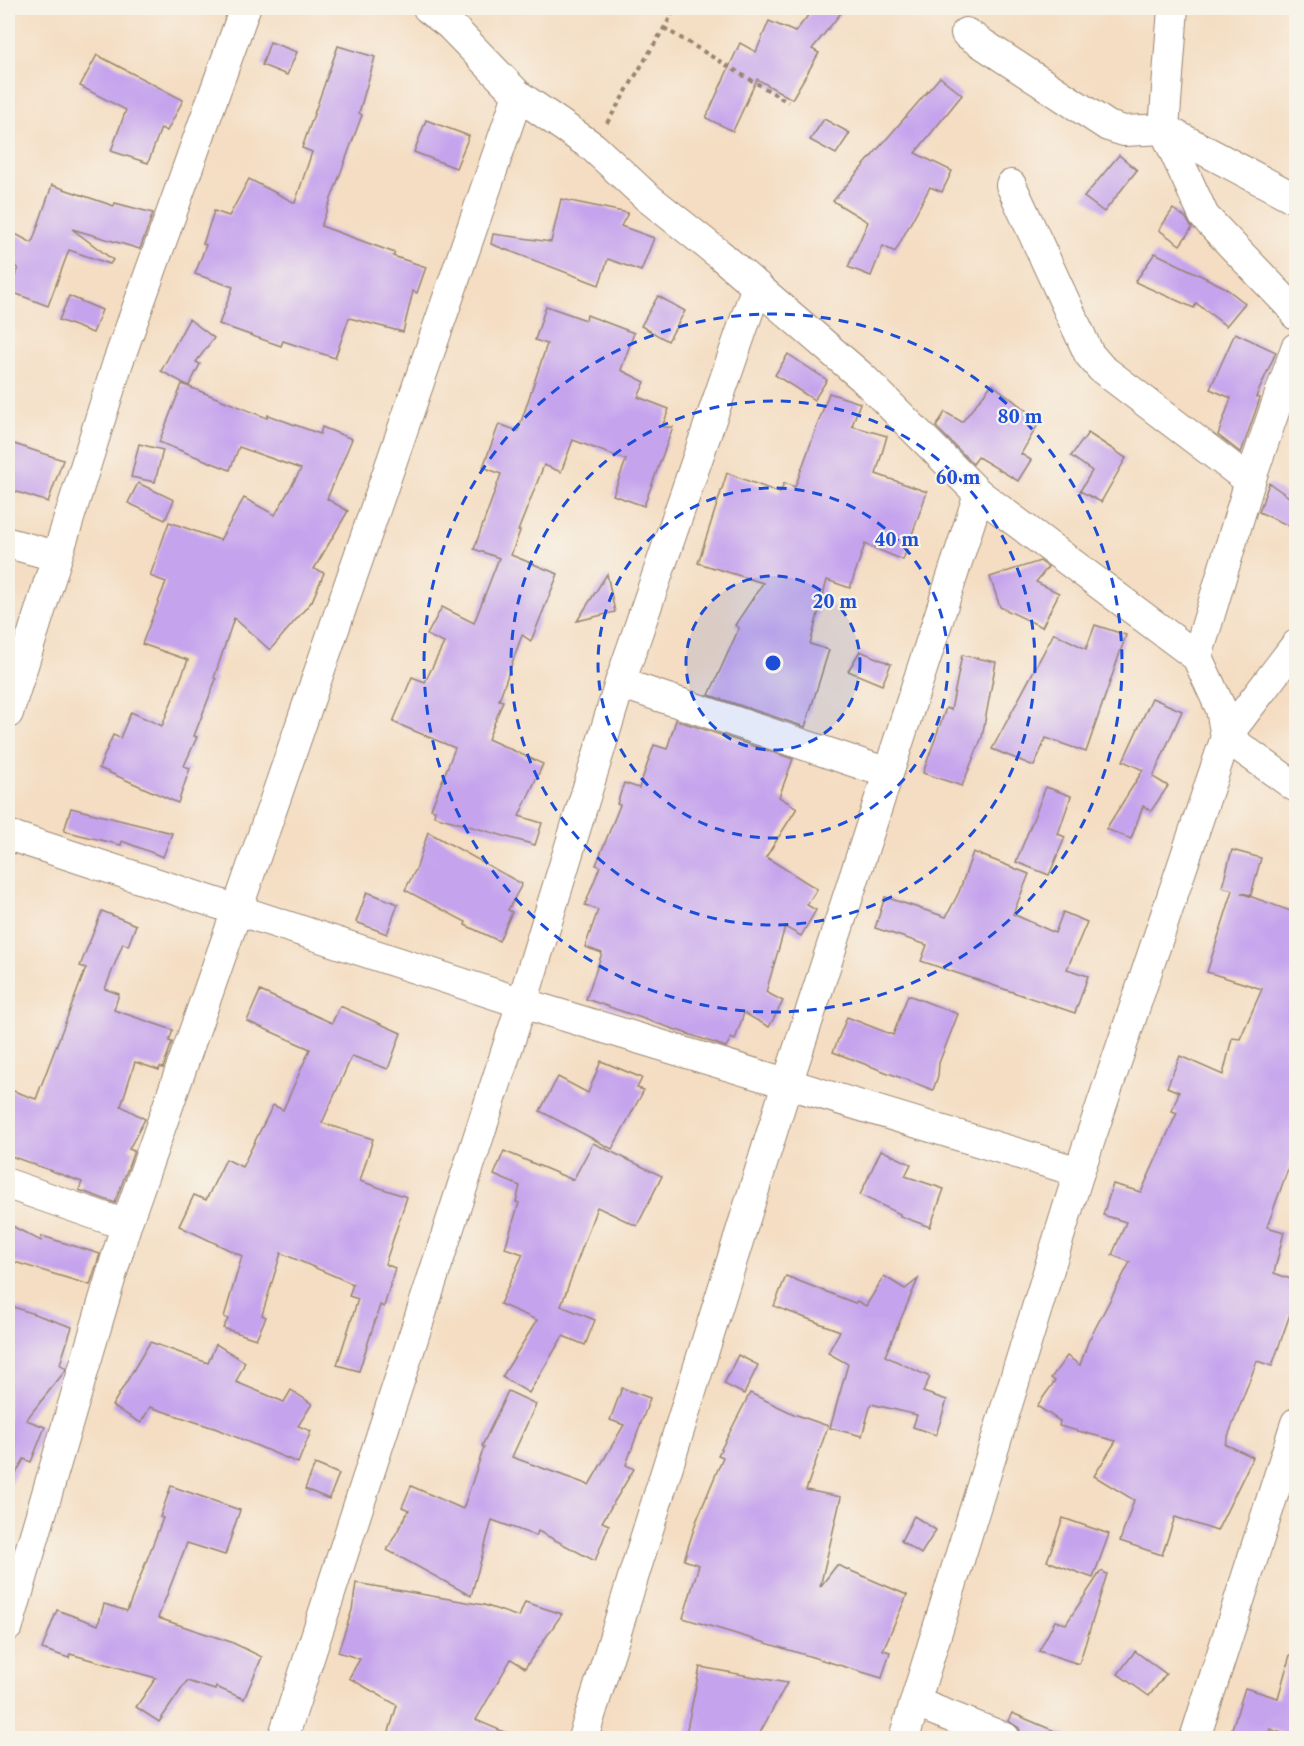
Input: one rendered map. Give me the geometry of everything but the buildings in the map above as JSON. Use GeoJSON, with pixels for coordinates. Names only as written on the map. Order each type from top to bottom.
{"type":"FeatureCollection","features":[{"type":"Feature","properties":{"kind":"street"},"geometry":{"type":"LineString","coordinates":[[8,713],[118,362],[245,8]]}},
{"type":"Feature","properties":{"kind":"street"},"geometry":{"type":"LineString","coordinates":[[428,8],[450,25],[518,95],[593,147],[647,197],[757,286],[861,377],[979,494],[1197,657],[1221,709],[1226,737],[1296,787]]}},
{"type":"Feature","properties":{"kind":"street"},"geometry":{"type":"LineString","coordinates":[[1173,8],[1164,129],[1204,216],[1293,309],[1296,315]]}},
{"type":"Feature","properties":{"kind":"street"},"geometry":{"type":"LineString","coordinates":[[966,33],[1108,126],[1124,131],[1164,129],[1296,199]]}},
{"type":"Feature","properties":{"kind":"street"},"geometry":{"type":"LineString","coordinates":[[8,1626],[126,1225],[518,95]]}},
{"type":"Feature","properties":{"kind":"street"},"geometry":{"type":"LineString","coordinates":[[1011,185],[1089,354],[1101,368],[1250,481]]}},
{"type":"Feature","properties":{"kind":"street"},"geometry":{"type":"LineString","coordinates":[[283,1738],[522,1003],[620,683],[757,286]]}},
{"type":"Feature","properties":{"kind":"street"},"geometry":{"type":"LineString","coordinates":[[1197,657],[1250,481],[1296,348]]}},
{"type":"Feature","properties":{"kind":"street"},"geometry":{"type":"LineString","coordinates":[[583,1738],[788,1084],[979,494]]}},
{"type":"Feature","properties":{"kind":"street"},"geometry":{"type":"LineString","coordinates":[[8,543],[57,556]]}},
{"type":"Feature","properties":{"kind":"street"},"geometry":{"type":"LineString","coordinates":[[904,1738],[1079,1172],[1226,737],[1296,645]]}},
{"type":"Feature","properties":{"kind":"street"},"geometry":{"type":"LineString","coordinates":[[620,683],[888,774]]}},
{"type":"Feature","properties":{"kind":"street"},"geometry":{"type":"LineString","coordinates":[[8,835],[522,1003],[1079,1172]]}},
{"type":"Feature","properties":{"kind":"street"},"geometry":{"type":"LineString","coordinates":[[8,1185],[126,1225]]}},
{"type":"Feature","properties":{"kind":"street"},"geometry":{"type":"LineString","coordinates":[[1195,1738],[1296,1423]]}},
{"type":"Feature","properties":{"kind":"street"},"geometry":{"type":"LineString","coordinates":[[916,1703],[1005,1738]]}},
{"type":"Feature","properties":{"kind":"path"},"geometry":{"type":"LineString","coordinates":[[593,147],[676,8]]}},
{"type":"Feature","properties":{"kind":"path"},"geometry":{"type":"LineString","coordinates":[[664,28],[788,102]]}}]}
